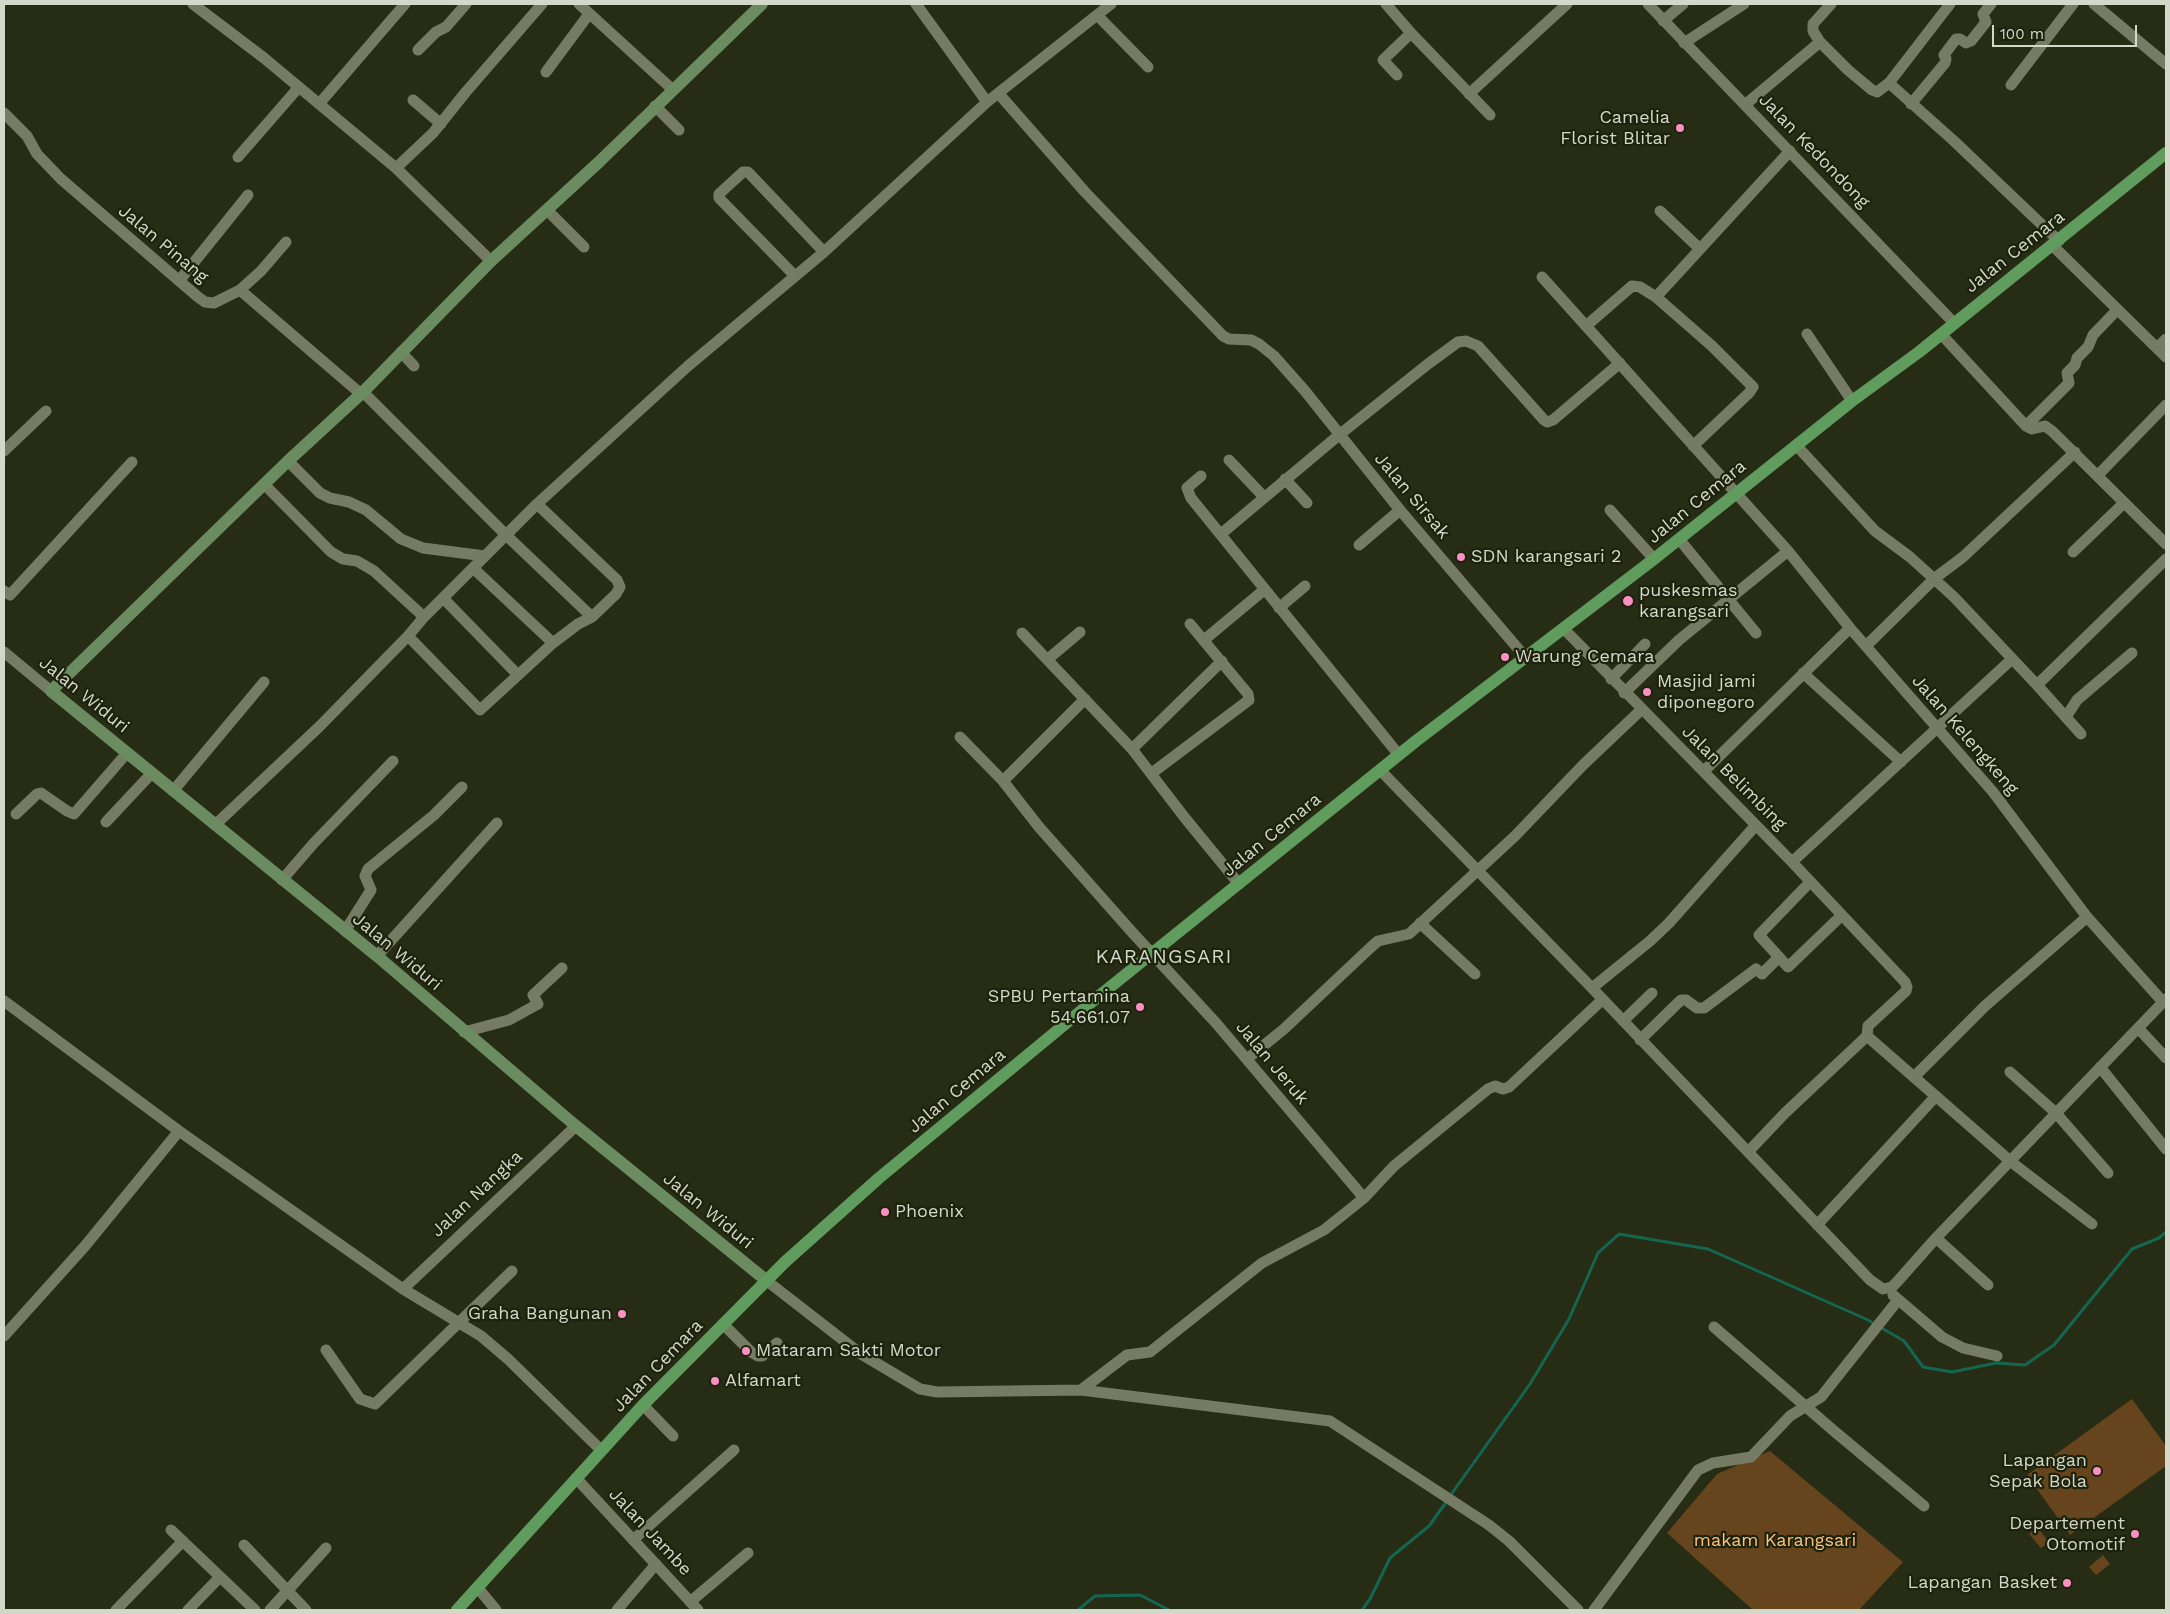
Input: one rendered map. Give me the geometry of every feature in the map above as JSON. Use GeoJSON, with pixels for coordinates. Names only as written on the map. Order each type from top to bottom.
{"type":"FeatureCollection","features":[{"type":"Feature","properties":{"kind":"main road"},"geometry":{"type":"LineString","coordinates":[[52,691],[264,484],[362,393],[491,261],[547,210],[762,4]]}},
{"type":"Feature","properties":{"kind":"main road","name":"Jalan Cemara"},"geometry":{"type":"LineString","coordinates":[[457,1610],[601,1450],[723,1324],[785,1262],[879,1178],[1399,755],[1654,559],[1796,445],[2056,243],[2166,153]]}},
{"type":"Feature","properties":{"kind":"main road","name":"Jalan Widuri"},"geometry":{"type":"LineString","coordinates":[[52,691],[377,956],[576,1126],[767,1280]]}},
{"type":"Feature","properties":{"kind":"street"},"geometry":{"type":"LineString","coordinates":[[193,4],[299,87],[396,168],[491,261]]}},
{"type":"Feature","properties":{"kind":"street"},"geometry":{"type":"LineString","coordinates":[[319,104],[405,4]]}},
{"type":"Feature","properties":{"kind":"street"},"geometry":{"type":"LineString","coordinates":[[418,50],[436,32],[446,27],[466,4]]}},
{"type":"Feature","properties":{"kind":"street"},"geometry":{"type":"LineString","coordinates":[[396,168],[441,124],[465,93],[542,4]]}},
{"type":"Feature","properties":{"kind":"street"},"geometry":{"type":"LineString","coordinates":[[579,4],[672,89]]}},
{"type":"Feature","properties":{"kind":"street"},"geometry":{"type":"LineString","coordinates":[[916,4],[988,102]]}},
{"type":"Feature","properties":{"kind":"street"},"geometry":{"type":"LineString","coordinates":[[214,825],[320,726],[443,598],[537,504],[688,366],[824,252],[988,102],[1111,4]]}},
{"type":"Feature","properties":{"kind":"street"},"geometry":{"type":"LineString","coordinates":[[1386,4],[1410,33],[1490,115]]}},
{"type":"Feature","properties":{"kind":"street"},"geometry":{"type":"LineString","coordinates":[[1469,94],[1566,4]]}},
{"type":"Feature","properties":{"kind":"street","name":"Jalan Kedondong"},"geometry":{"type":"LineString","coordinates":[[1648,4],[1954,323]]}},
{"type":"Feature","properties":{"kind":"street"},"geometry":{"type":"LineString","coordinates":[[1664,21],[1683,4]]}},
{"type":"Feature","properties":{"kind":"street"},"geometry":{"type":"LineString","coordinates":[[1687,46],[1744,4]]}},
{"type":"Feature","properties":{"kind":"street"},"geometry":{"type":"LineString","coordinates":[[1831,4],[1812,28],[1820,42],[1872,90],[1880,91],[1889,83],[1950,4]]}},
{"type":"Feature","properties":{"kind":"street"},"geometry":{"type":"LineString","coordinates":[[1911,104],[1944,63],[1946,59],[1944,55],[1956,39],[1966,43],[1972,41],[1986,22],[1983,14],[1991,4]]}},
{"type":"Feature","properties":{"kind":"street"},"geometry":{"type":"LineString","coordinates":[[2011,85],[2073,4]]}},
{"type":"Feature","properties":{"kind":"street"},"geometry":{"type":"LineString","coordinates":[[2095,4],[2166,64]]}},
{"type":"Feature","properties":{"kind":"street"},"geometry":{"type":"LineString","coordinates":[[546,72],[589,14]]}},
{"type":"Feature","properties":{"kind":"street"},"geometry":{"type":"LineString","coordinates":[[1097,15],[1148,67]]}},
{"type":"Feature","properties":{"kind":"street"},"geometry":{"type":"LineString","coordinates":[[1397,74],[1383,60],[1410,33]]}},
{"type":"Feature","properties":{"kind":"street"},"geometry":{"type":"LineString","coordinates":[[1746,104],[1820,42]]}},
{"type":"Feature","properties":{"kind":"street"},"geometry":{"type":"LineString","coordinates":[[1889,83],[1954,141],[2056,243],[2117,310],[2166,357]]}},
{"type":"Feature","properties":{"kind":"street"},"geometry":{"type":"LineString","coordinates":[[238,157],[299,87]]}},
{"type":"Feature","properties":{"kind":"street","name":"Jalan Sirsak"},"geometry":{"type":"LineString","coordinates":[[999,94],[1085,192],[1223,336],[1229,339],[1251,340],[1274,356],[1400,510],[1526,658]]}},
{"type":"Feature","properties":{"kind":"street"},"geometry":{"type":"LineString","coordinates":[[413,100],[441,124]]}},
{"type":"Feature","properties":{"kind":"street"},"geometry":{"type":"LineString","coordinates":[[655,106],[679,130]]}},
{"type":"Feature","properties":{"kind":"street","name":"Jalan Pinang"},"geometry":{"type":"LineString","coordinates":[[4,113],[27,136],[38,154],[61,179],[178,281],[209,303],[218,302],[240,290]]}},
{"type":"Feature","properties":{"kind":"street"},"geometry":{"type":"LineString","coordinates":[[1656,297],[1790,151]]}},
{"type":"Feature","properties":{"kind":"street"},"geometry":{"type":"LineString","coordinates":[[795,276],[719,198],[719,194],[743,172],[748,172],[824,252]]}},
{"type":"Feature","properties":{"kind":"street"},"geometry":{"type":"LineString","coordinates":[[178,281],[248,195]]}},
{"type":"Feature","properties":{"kind":"street"},"geometry":{"type":"LineString","coordinates":[[547,210],[584,246]]}},
{"type":"Feature","properties":{"kind":"street"},"geometry":{"type":"LineString","coordinates":[[1660,211],[1700,249]]}},
{"type":"Feature","properties":{"kind":"street"},"geometry":{"type":"LineString","coordinates":[[286,242],[261,271],[240,290],[362,393],[592,617]]}},
{"type":"Feature","properties":{"kind":"street","name":"Jalan Kelengkeng"},"geometry":{"type":"LineString","coordinates":[[1542,277],[1788,551],[1850,628],[1993,792],[2087,917],[2164,1000]]}},
{"type":"Feature","properties":{"kind":"street"},"geometry":{"type":"LineString","coordinates":[[1586,326],[1632,286],[1640,287],[1656,297],[1712,346],[1753,387],[1693,446]]}},
{"type":"Feature","properties":{"kind":"street"},"geometry":{"type":"LineString","coordinates":[[2026,426],[2069,383],[2068,373],[2075,365],[2077,358],[2088,347],[2093,335],[2117,310]]}},
{"type":"Feature","properties":{"kind":"street"},"geometry":{"type":"LineString","coordinates":[[1807,334],[1852,402]]}},
{"type":"Feature","properties":{"kind":"street"},"geometry":{"type":"LineString","coordinates":[[1940,334],[2026,426],[2032,429],[2042,426],[2047,427],[2098,474],[2124,503],[2166,544]]}},
{"type":"Feature","properties":{"kind":"street"},"geometry":{"type":"LineString","coordinates":[[2157,348],[2166,339]]}},
{"type":"Feature","properties":{"kind":"street"},"geometry":{"type":"LineString","coordinates":[[1221,534],[1339,435],[1458,342],[1466,340],[1478,346],[1547,422],[1553,420],[1620,362]]}},
{"type":"Feature","properties":{"kind":"street"},"geometry":{"type":"LineString","coordinates":[[401,352],[414,366]]}},
{"type":"Feature","properties":{"kind":"street"},"geometry":{"type":"LineString","coordinates":[[2098,474],[2166,405]]}},
{"type":"Feature","properties":{"kind":"street"},"geometry":{"type":"LineString","coordinates":[[4,451],[46,411]]}},
{"type":"Feature","properties":{"kind":"street"},"geometry":{"type":"LineString","coordinates":[[1796,445],[1875,532],[1935,578],[2081,734]]}},
{"type":"Feature","properties":{"kind":"street"},"geometry":{"type":"LineString","coordinates":[[1866,646],[1935,578],[1963,557],[2075,452]]}},
{"type":"Feature","properties":{"kind":"street"},"geometry":{"type":"LineString","coordinates":[[1229,460],[1264,497]]}},
{"type":"Feature","properties":{"kind":"street"},"geometry":{"type":"LineString","coordinates":[[288,461],[320,493],[330,498],[349,502],[366,510],[401,539],[423,548],[485,556]]}},
{"type":"Feature","properties":{"kind":"street"},"geometry":{"type":"LineString","coordinates":[[4,591],[10,595],[132,462]]}},
{"type":"Feature","properties":{"kind":"street"},"geometry":{"type":"LineString","coordinates":[[1201,476],[1188,488],[1187,492],[1264,590],[1399,755]]}},
{"type":"Feature","properties":{"kind":"street"},"geometry":{"type":"LineString","coordinates":[[1285,479],[1308,502]]}},
{"type":"Feature","properties":{"kind":"street"},"geometry":{"type":"LineString","coordinates":[[264,484],[331,552],[343,559],[362,564],[374,571],[424,618]]}},
{"type":"Feature","properties":{"kind":"street"},"geometry":{"type":"LineString","coordinates":[[2073,552],[2124,503]]}},
{"type":"Feature","properties":{"kind":"street"},"geometry":{"type":"LineString","coordinates":[[408,636],[480,710],[554,643],[578,624],[592,617],[616,594],[620,585],[537,504]]}},
{"type":"Feature","properties":{"kind":"street"},"geometry":{"type":"LineString","coordinates":[[1359,545],[1400,510]]}},
{"type":"Feature","properties":{"kind":"street"},"geometry":{"type":"LineString","coordinates":[[1610,510],[1654,559]]}},
{"type":"Feature","properties":{"kind":"street"},"geometry":{"type":"LineString","coordinates":[[1679,539],[1756,633]]}},
{"type":"Feature","properties":{"kind":"street"},"geometry":{"type":"LineString","coordinates":[[1624,693],[1679,640],[1788,551]]}},
{"type":"Feature","properties":{"kind":"street"},"geometry":{"type":"LineString","coordinates":[[2037,685],[2166,559]]}},
{"type":"Feature","properties":{"kind":"street"},"geometry":{"type":"LineString","coordinates":[[473,568],[554,643]]}},
{"type":"Feature","properties":{"kind":"street"},"geometry":{"type":"LineString","coordinates":[[1279,608],[1305,586]]}},
{"type":"Feature","properties":{"kind":"street"},"geometry":{"type":"LineString","coordinates":[[1204,640],[1264,590]]}},
{"type":"Feature","properties":{"kind":"street"},"geometry":{"type":"LineString","coordinates":[[443,598],[518,675]]}},
{"type":"Feature","properties":{"kind":"street"},"geometry":{"type":"LineString","coordinates":[[1152,773],[1248,702],[1248,694],[1190,624]]}},
{"type":"Feature","properties":{"kind":"street"},"geometry":{"type":"LineString","coordinates":[[1704,771],[1850,628]]}},
{"type":"Feature","properties":{"kind":"street","name":"Jalan Belimbing"},"geometry":{"type":"LineString","coordinates":[[1564,629],[1624,693],[1704,771],[1792,862],[1907,987],[1906,991],[1868,1026],[1867,1036]]}},
{"type":"Feature","properties":{"kind":"street"},"geometry":{"type":"LineString","coordinates":[[1048,659],[1080,632]]}},
{"type":"Feature","properties":{"kind":"street"},"geometry":{"type":"LineString","coordinates":[[1022,634],[1048,659],[1132,749],[1239,884]]}},
{"type":"Feature","properties":{"kind":"street"},"geometry":{"type":"LineString","coordinates":[[1611,679],[1645,644]]}},
{"type":"Feature","properties":{"kind":"street"},"geometry":{"type":"LineString","coordinates":[[2066,717],[2077,700],[2132,653]]}},
{"type":"Feature","properties":{"kind":"street","name":"Jalan Widuri"},"geometry":{"type":"LineString","coordinates":[[6,659],[52,691]]}},
{"type":"Feature","properties":{"kind":"street"},"geometry":{"type":"LineString","coordinates":[[1792,862],[2012,659]]}},
{"type":"Feature","properties":{"kind":"street"},"geometry":{"type":"LineString","coordinates":[[1132,749],[1222,661]]}},
{"type":"Feature","properties":{"kind":"street"},"geometry":{"type":"LineString","coordinates":[[1804,673],[1901,762]]}},
{"type":"Feature","properties":{"kind":"street"},"geometry":{"type":"LineString","coordinates":[[174,791],[264,682]]}},
{"type":"Feature","properties":{"kind":"street"},"geometry":{"type":"LineString","coordinates":[[1002,781],[1085,698]]}},
{"type":"Feature","properties":{"kind":"street"},"geometry":{"type":"LineString","coordinates":[[1248,1059],[1284,1029],[1378,941],[1406,936],[1515,836],[1583,765],[1641,710]]}},
{"type":"Feature","properties":{"kind":"street","name":"Jalan Jeruk"},"geometry":{"type":"LineString","coordinates":[[960,736],[1002,781],[1039,827],[1152,954],[1248,1059],[1305,1131],[1364,1198]]}},
{"type":"Feature","properties":{"kind":"street"},"geometry":{"type":"LineString","coordinates":[[16,814],[37,794],[41,793],[74,814],[127,753]]}},
{"type":"Feature","properties":{"kind":"street"},"geometry":{"type":"LineString","coordinates":[[282,880],[312,844],[393,761]]}},
{"type":"Feature","properties":{"kind":"street"},"geometry":{"type":"LineString","coordinates":[[1381,770],[1870,1280],[1887,1289],[1942,1337],[1963,1348],[1997,1356]]}},
{"type":"Feature","properties":{"kind":"street"},"geometry":{"type":"LineString","coordinates":[[106,822],[152,773]]}},
{"type":"Feature","properties":{"kind":"street"},"geometry":{"type":"LineString","coordinates":[[345,931],[371,890],[366,876],[368,869],[434,815],[462,787]]}},
{"type":"Feature","properties":{"kind":"street"},"geometry":{"type":"LineString","coordinates":[[377,956],[497,823]]}},
{"type":"Feature","properties":{"kind":"street"},"geometry":{"type":"LineString","coordinates":[[1592,988],[1669,923],[1756,825]]}},
{"type":"Feature","properties":{"kind":"street"},"geometry":{"type":"LineString","coordinates":[[1810,882],[1758,935],[1788,967],[1841,916]]}},
{"type":"Feature","properties":{"kind":"street"},"geometry":{"type":"LineString","coordinates":[[1914,1077],[1986,1006],[2087,917]]}},
{"type":"Feature","properties":{"kind":"street"},"geometry":{"type":"LineString","coordinates":[[1420,923],[1475,974]]}},
{"type":"Feature","properties":{"kind":"street"},"geometry":{"type":"LineString","coordinates":[[1642,1042],[1682,1000],[1686,1000],[1701,1009],[1756,968],[1762,974],[1779,957]]}},
{"type":"Feature","properties":{"kind":"street"},"geometry":{"type":"LineString","coordinates":[[464,1032],[490,1023],[509,1020],[538,1004],[533,995],[562,968]]}},
{"type":"Feature","properties":{"kind":"street"},"geometry":{"type":"LineString","coordinates":[[1623,1021],[1652,993]]}},
{"type":"Feature","properties":{"kind":"street"},"geometry":{"type":"LineString","coordinates":[[1081,1390],[1127,1355],[1150,1352],[1262,1263],[1324,1230],[1364,1198],[1394,1166],[1488,1089],[1495,1086],[1505,1089],[1509,1087],[1602,1000]]}},
{"type":"Feature","properties":{"kind":"street"},"geometry":{"type":"LineString","coordinates":[[1887,1289],[1897,1282],[1936,1238],[2164,1000]]}},
{"type":"Feature","properties":{"kind":"street"},"geometry":{"type":"LineString","coordinates":[[4,1001],[180,1130],[403,1289],[481,1336],[508,1359],[601,1450]]}},
{"type":"Feature","properties":{"kind":"street"},"geometry":{"type":"LineString","coordinates":[[2138,1028],[2166,1058]]}},
{"type":"Feature","properties":{"kind":"street"},"geometry":{"type":"LineString","coordinates":[[1748,1152],[1785,1113],[1867,1036],[2010,1161],[2092,1224]]}},
{"type":"Feature","properties":{"kind":"street"},"geometry":{"type":"LineString","coordinates":[[2100,1067],[2166,1149]]}},
{"type":"Feature","properties":{"kind":"street"},"geometry":{"type":"LineString","coordinates":[[2010,1072],[2056,1114],[2108,1173]]}},
{"type":"Feature","properties":{"kind":"street"},"geometry":{"type":"LineString","coordinates":[[1817,1225],[1936,1096]]}},
{"type":"Feature","properties":{"kind":"street","name":"Jalan Nangka"},"geometry":{"type":"LineString","coordinates":[[403,1289],[576,1126]]}},
{"type":"Feature","properties":{"kind":"street"},"geometry":{"type":"LineString","coordinates":[[4,1336],[85,1246],[180,1130]]}},
{"type":"Feature","properties":{"kind":"street"},"geometry":{"type":"LineString","coordinates":[[1936,1238],[1988,1285]]}},
{"type":"Feature","properties":{"kind":"street"},"geometry":{"type":"LineString","coordinates":[[326,1350],[360,1399],[375,1404],[458,1321],[512,1271]]}},
{"type":"Feature","properties":{"kind":"street"},"geometry":{"type":"LineString","coordinates":[[767,1280],[861,1354],[920,1389],[937,1392],[1081,1390],[1330,1421],[1460,1506],[1509,1541],[1578,1610]]}},
{"type":"Feature","properties":{"kind":"street"},"geometry":{"type":"LineString","coordinates":[[1594,1610],[1698,1470],[1713,1463],[1751,1457],[1790,1416],[1820,1396],[1898,1300]]}},
{"type":"Feature","properties":{"kind":"street"},"geometry":{"type":"LineString","coordinates":[[723,1324],[751,1352],[758,1356],[762,1356],[777,1343]]}},
{"type":"Feature","properties":{"kind":"street"},"geometry":{"type":"LineString","coordinates":[[1714,1327],[1924,1506]]}},
{"type":"Feature","properties":{"kind":"street"},"geometry":{"type":"LineString","coordinates":[[644,1405],[673,1436]]}},
{"type":"Feature","properties":{"kind":"street"},"geometry":{"type":"LineString","coordinates":[[633,1540],[734,1450]]}},
{"type":"Feature","properties":{"kind":"street","name":"Jalan Jambe"},"geometry":{"type":"LineString","coordinates":[[576,1478],[694,1606]]}},
{"type":"Feature","properties":{"kind":"street"},"geometry":{"type":"LineString","coordinates":[[171,1530],[255,1610]]}},
{"type":"Feature","properties":{"kind":"street"},"geometry":{"type":"LineString","coordinates":[[116,1610],[183,1541]]}},
{"type":"Feature","properties":{"kind":"street"},"geometry":{"type":"LineString","coordinates":[[244,1546],[306,1610]]}},
{"type":"Feature","properties":{"kind":"street"},"geometry":{"type":"LineString","coordinates":[[270,1610],[326,1548]]}},
{"type":"Feature","properties":{"kind":"street"},"geometry":{"type":"LineString","coordinates":[[694,1606],[748,1553]]}},
{"type":"Feature","properties":{"kind":"street"},"geometry":{"type":"LineString","coordinates":[[617,1610],[656,1564]]}},
{"type":"Feature","properties":{"kind":"street"},"geometry":{"type":"LineString","coordinates":[[188,1610],[220,1577]]}},
{"type":"Feature","properties":{"kind":"street"},"geometry":{"type":"LineString","coordinates":[[478,1588],[496,1610]]}},
{"type":"Feature","properties":{"kind":"green space","name":"Lapangan Sepak Bola"},"geometry":{"type":"Polygon","coordinates":[[[2132,1399],[2166,1446],[2166,1466],[2070,1535],[2027,1475],[2132,1399]]]}},
{"type":"Feature","properties":{"kind":"green space","name":"makam Karangsari"},"geometry":{"type":"Polygon","coordinates":[[[1770,1451],[1903,1562],[1859,1610],[1753,1610],[1667,1533],[1717,1474],[1770,1451]]]}},
{"type":"Feature","properties":{"kind":"green space"},"geometry":{"type":"Polygon","coordinates":[[[2037,1527],[2049,1542],[2041,1548],[2029,1534],[2037,1527]]]}},
{"type":"Feature","properties":{"kind":"green space"},"geometry":{"type":"Polygon","coordinates":[[[2103,1555],[2110,1564],[2096,1575],[2089,1567],[2103,1555]]]}},
{"type":"Feature","properties":{"kind":"waterway"},"geometry":{"type":"LineString","coordinates":[[1450,1496],[1530,1384],[1569,1319],[1598,1253],[1619,1234],[1708,1249],[1868,1320],[1904,1341],[1923,1367],[1952,1372],[1996,1363],[2025,1365],[2054,1345],[2132,1249],[2159,1238],[2166,1232]]}},
{"type":"Feature","properties":{"kind":"waterway"},"geometry":{"type":"LineString","coordinates":[[1362,1610],[1370,1599],[1390,1558],[1429,1526],[1447,1501]]}},
{"type":"Feature","properties":{"kind":"waterway"},"geometry":{"type":"LineString","coordinates":[[1078,1610],[1095,1596],[1140,1595],[1169,1610]]}},
{"type":"Feature","properties":{"kind":"place","name":"Camelia Florist Blitar"},"geometry":{"type":"Point","coordinates":[1680,128]}},
{"type":"Feature","properties":{"kind":"place","name":"SDN karangsari 2"},"geometry":{"type":"Point","coordinates":[1461,557]}},
{"type":"Feature","properties":{"kind":"place","name":"puskesmas karangsari"},"geometry":{"type":"Point","coordinates":[1628,601]}},
{"type":"Feature","properties":{"kind":"place","name":"Warung Cemara"},"geometry":{"type":"Point","coordinates":[1505,657]}},
{"type":"Feature","properties":{"kind":"place","name":"Masjid jami diponegoro"},"geometry":{"type":"Point","coordinates":[1647,692]}},
{"type":"Feature","properties":{"kind":"place","name":"SPBU Pertamina 54.661.07"},"geometry":{"type":"Point","coordinates":[1140,1007]}},
{"type":"Feature","properties":{"kind":"place","name":"Phoenix"},"geometry":{"type":"Point","coordinates":[885,1212]}},
{"type":"Feature","properties":{"kind":"place","name":"Graha Bangunan"},"geometry":{"type":"Point","coordinates":[622,1314]}},
{"type":"Feature","properties":{"kind":"place","name":"Mataram Sakti Motor"},"geometry":{"type":"Point","coordinates":[746,1351]}},
{"type":"Feature","properties":{"kind":"place","name":"Alfamart"},"geometry":{"type":"Point","coordinates":[715,1381]}},
{"type":"Feature","properties":{"kind":"place","name":"Lapangan Sepak Bola"},"geometry":{"type":"Point","coordinates":[2097,1471]}},
{"type":"Feature","properties":{"kind":"place","name":"Departement Otomotif"},"geometry":{"type":"Point","coordinates":[2135,1534]}},
{"type":"Feature","properties":{"kind":"place","name":"Lapangan Basket"},"geometry":{"type":"Point","coordinates":[2067,1583]}},
{"type":"Feature","properties":{"kind":"district","name":"KARANGSARI"},"geometry":{"type":"Point","coordinates":[1164,957]}}]}
